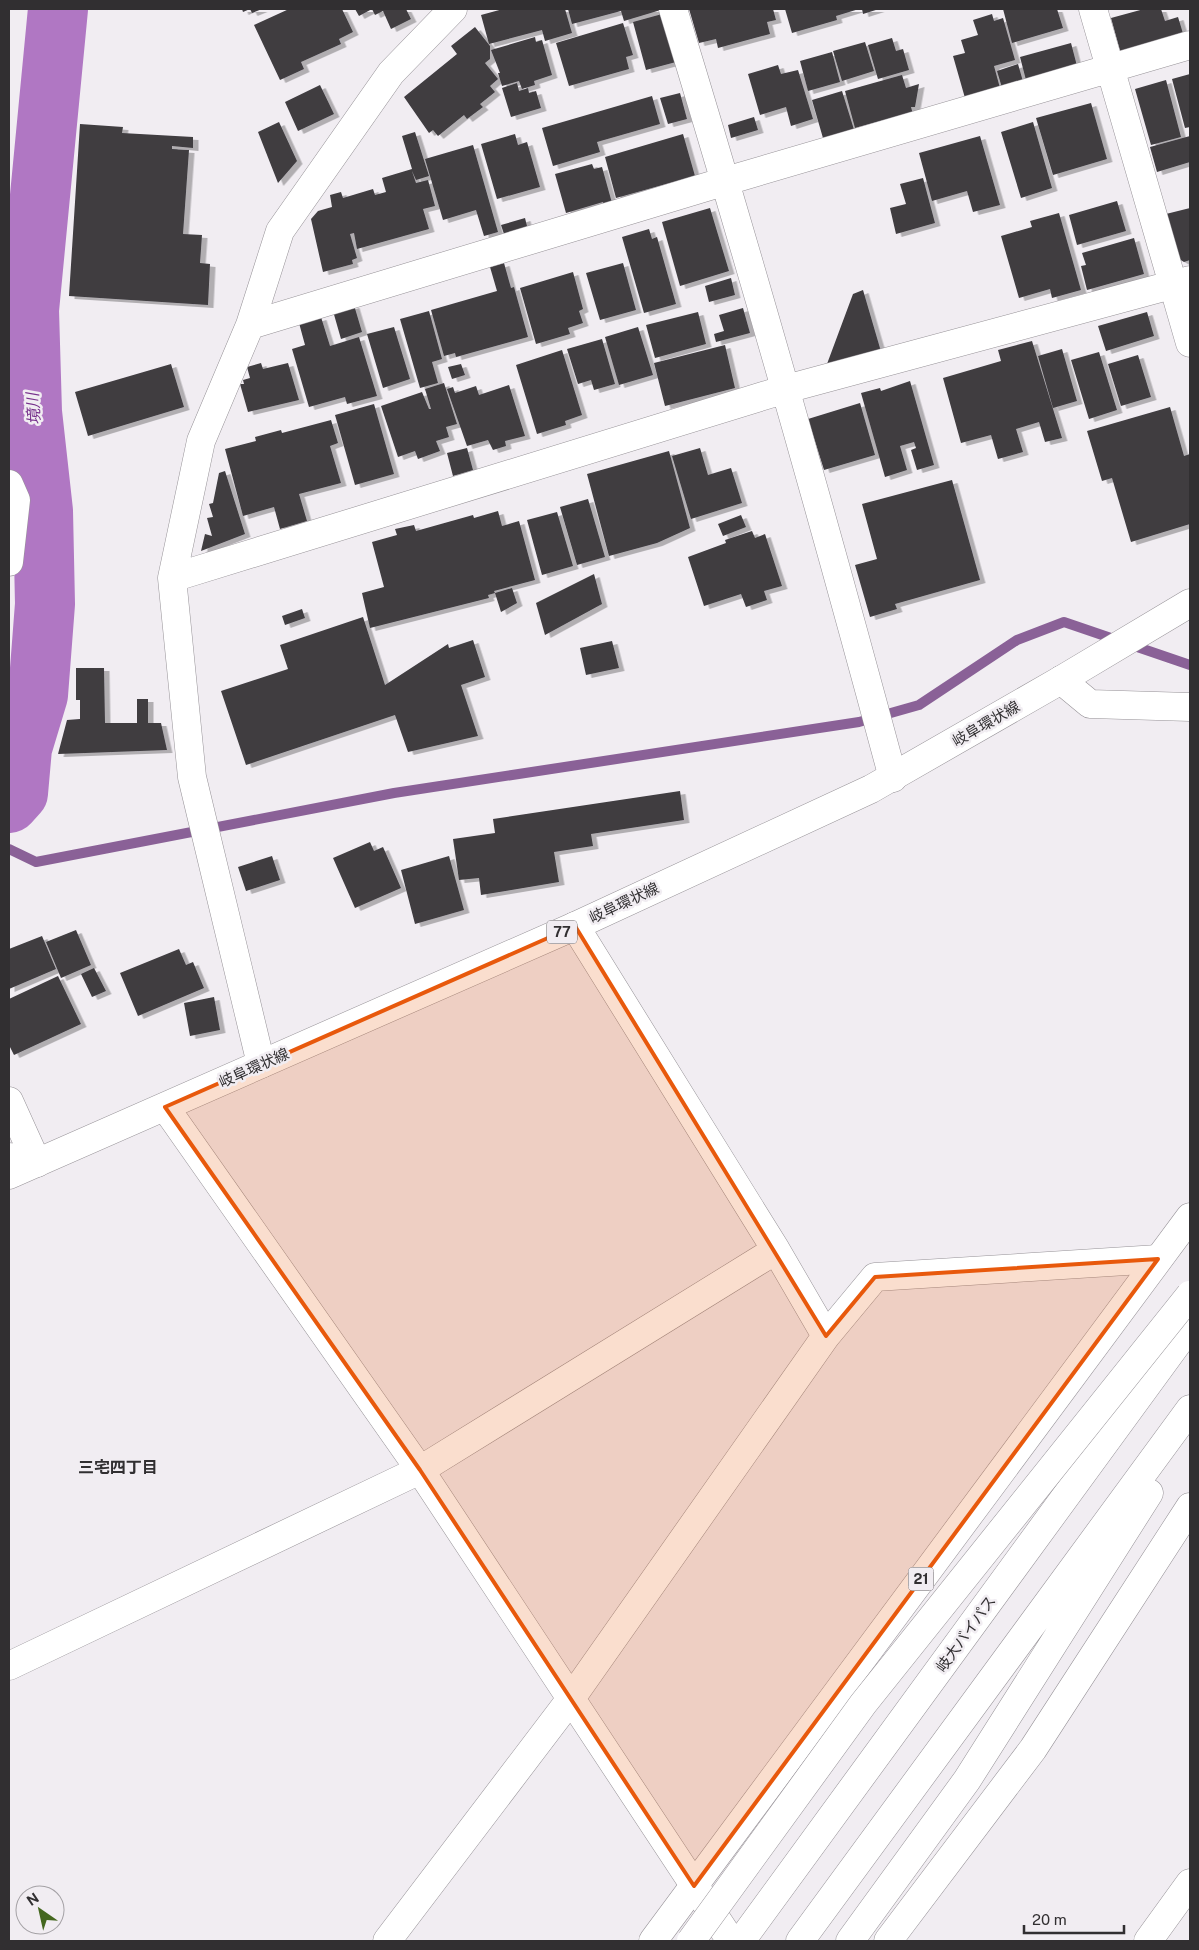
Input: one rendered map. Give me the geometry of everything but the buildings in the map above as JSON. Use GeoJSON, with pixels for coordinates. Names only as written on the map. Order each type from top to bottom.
{"type":"FeatureCollection","features":[{"type":"Feature","properties":{"kind":"main road"},"geometry":{"type":"LineString","coordinates":[[261,1064],[192,777],[172,578],[201,441],[250,325],[280,231],[391,73],[453,9]]}},
{"type":"Feature","properties":{"kind":"main road"},"geometry":{"type":"LineString","coordinates":[[674,9],[786,389],[893,778]]}},
{"type":"Feature","properties":{"kind":"main road"},"geometry":{"type":"LineString","coordinates":[[1093,9],[1182,282],[1190,343]]}},
{"type":"Feature","properties":{"kind":"main road"},"geometry":{"type":"LineString","coordinates":[[250,325],[726,181],[1190,45]]}},
{"type":"Feature","properties":{"kind":"main road"},"geometry":{"type":"LineString","coordinates":[[172,578],[786,389],[1182,282]]}},
{"type":"Feature","properties":{"kind":"main road"},"geometry":{"type":"LineString","coordinates":[[9,484],[16,500],[9,562]]}},
{"type":"Feature","properties":{"kind":"main road","name":"岐阜環状線"},"geometry":{"type":"LineString","coordinates":[[9,1175],[575,926],[893,778],[1190,603]]}},
{"type":"Feature","properties":{"kind":"main road"},"geometry":{"type":"LineString","coordinates":[[1061,680],[1090,704],[1190,707]]}},
{"type":"Feature","properties":{"kind":"main road"},"geometry":{"type":"LineString","coordinates":[[575,926],[776,1250],[826,1336]]}},
{"type":"Feature","properties":{"kind":"main road"},"geometry":{"type":"LineString","coordinates":[[9,1101],[37,1163]]}},
{"type":"Feature","properties":{"kind":"main road"},"geometry":{"type":"LineString","coordinates":[[165,1107],[420,1470],[730,1941]]}},
{"type":"Feature","properties":{"kind":"main road"},"geometry":{"type":"LineString","coordinates":[[9,1157],[37,1163]]}},
{"type":"Feature","properties":{"kind":"main road","name":"21"},"geometry":{"type":"LineString","coordinates":[[653,1941],[1190,1217]]}},
{"type":"Feature","properties":{"kind":"main road"},"geometry":{"type":"LineString","coordinates":[[9,1666],[420,1470],[776,1250]]}},
{"type":"Feature","properties":{"kind":"main road"},"geometry":{"type":"LineString","coordinates":[[387,1941],[570,1700],[826,1336],[875,1277],[1158,1259]]}},
{"type":"Feature","properties":{"kind":"main road","name":"21"},"geometry":{"type":"LineString","coordinates":[[691,1941],[864,1704],[1190,1295]]}},
{"type":"Feature","properties":{"kind":"main road","name":"岐大バイパス"},"geometry":{"type":"LineString","coordinates":[[741,1941],[1190,1326]]}},
{"type":"Feature","properties":{"kind":"main road"},"geometry":{"type":"LineString","coordinates":[[800,1941],[1190,1409]]}},
{"type":"Feature","properties":{"kind":"main road"},"geometry":{"type":"LineString","coordinates":[[850,1941],[967,1780],[1190,1429]]}},
{"type":"Feature","properties":{"kind":"main road"},"geometry":{"type":"LineString","coordinates":[[888,1941],[1032,1749],[1190,1507]]}},
{"type":"Feature","properties":{"kind":"main road"},"geometry":{"type":"LineString","coordinates":[[1148,1941],[1190,1883]]}},
{"type":"Feature","properties":{"kind":"highlighted area"},"geometry":{"type":"Polygon","coordinates":[[[575,926],[826,1336],[875,1277],[1158,1259],[694,1886],[420,1470],[165,1107],[575,926]]]}},
{"type":"Feature","properties":{"kind":"waterway","name":"境川"},"geometry":{"type":"LineString","coordinates":[[9,803],[18,793],[22,748],[38,695],[45,604],[43,511],[32,412],[29,310],[58,9]]}},
{"type":"Feature","properties":{"kind":"waterway"},"geometry":{"type":"LineString","coordinates":[[9,849],[36,862],[394,793],[859,722],[919,705],[1017,640],[1064,622],[1190,665]]}},
{"type":"Feature","properties":{"kind":"district","name":"三宅四丁目"},"geometry":{"type":"Point","coordinates":[118,1467]}}]}
